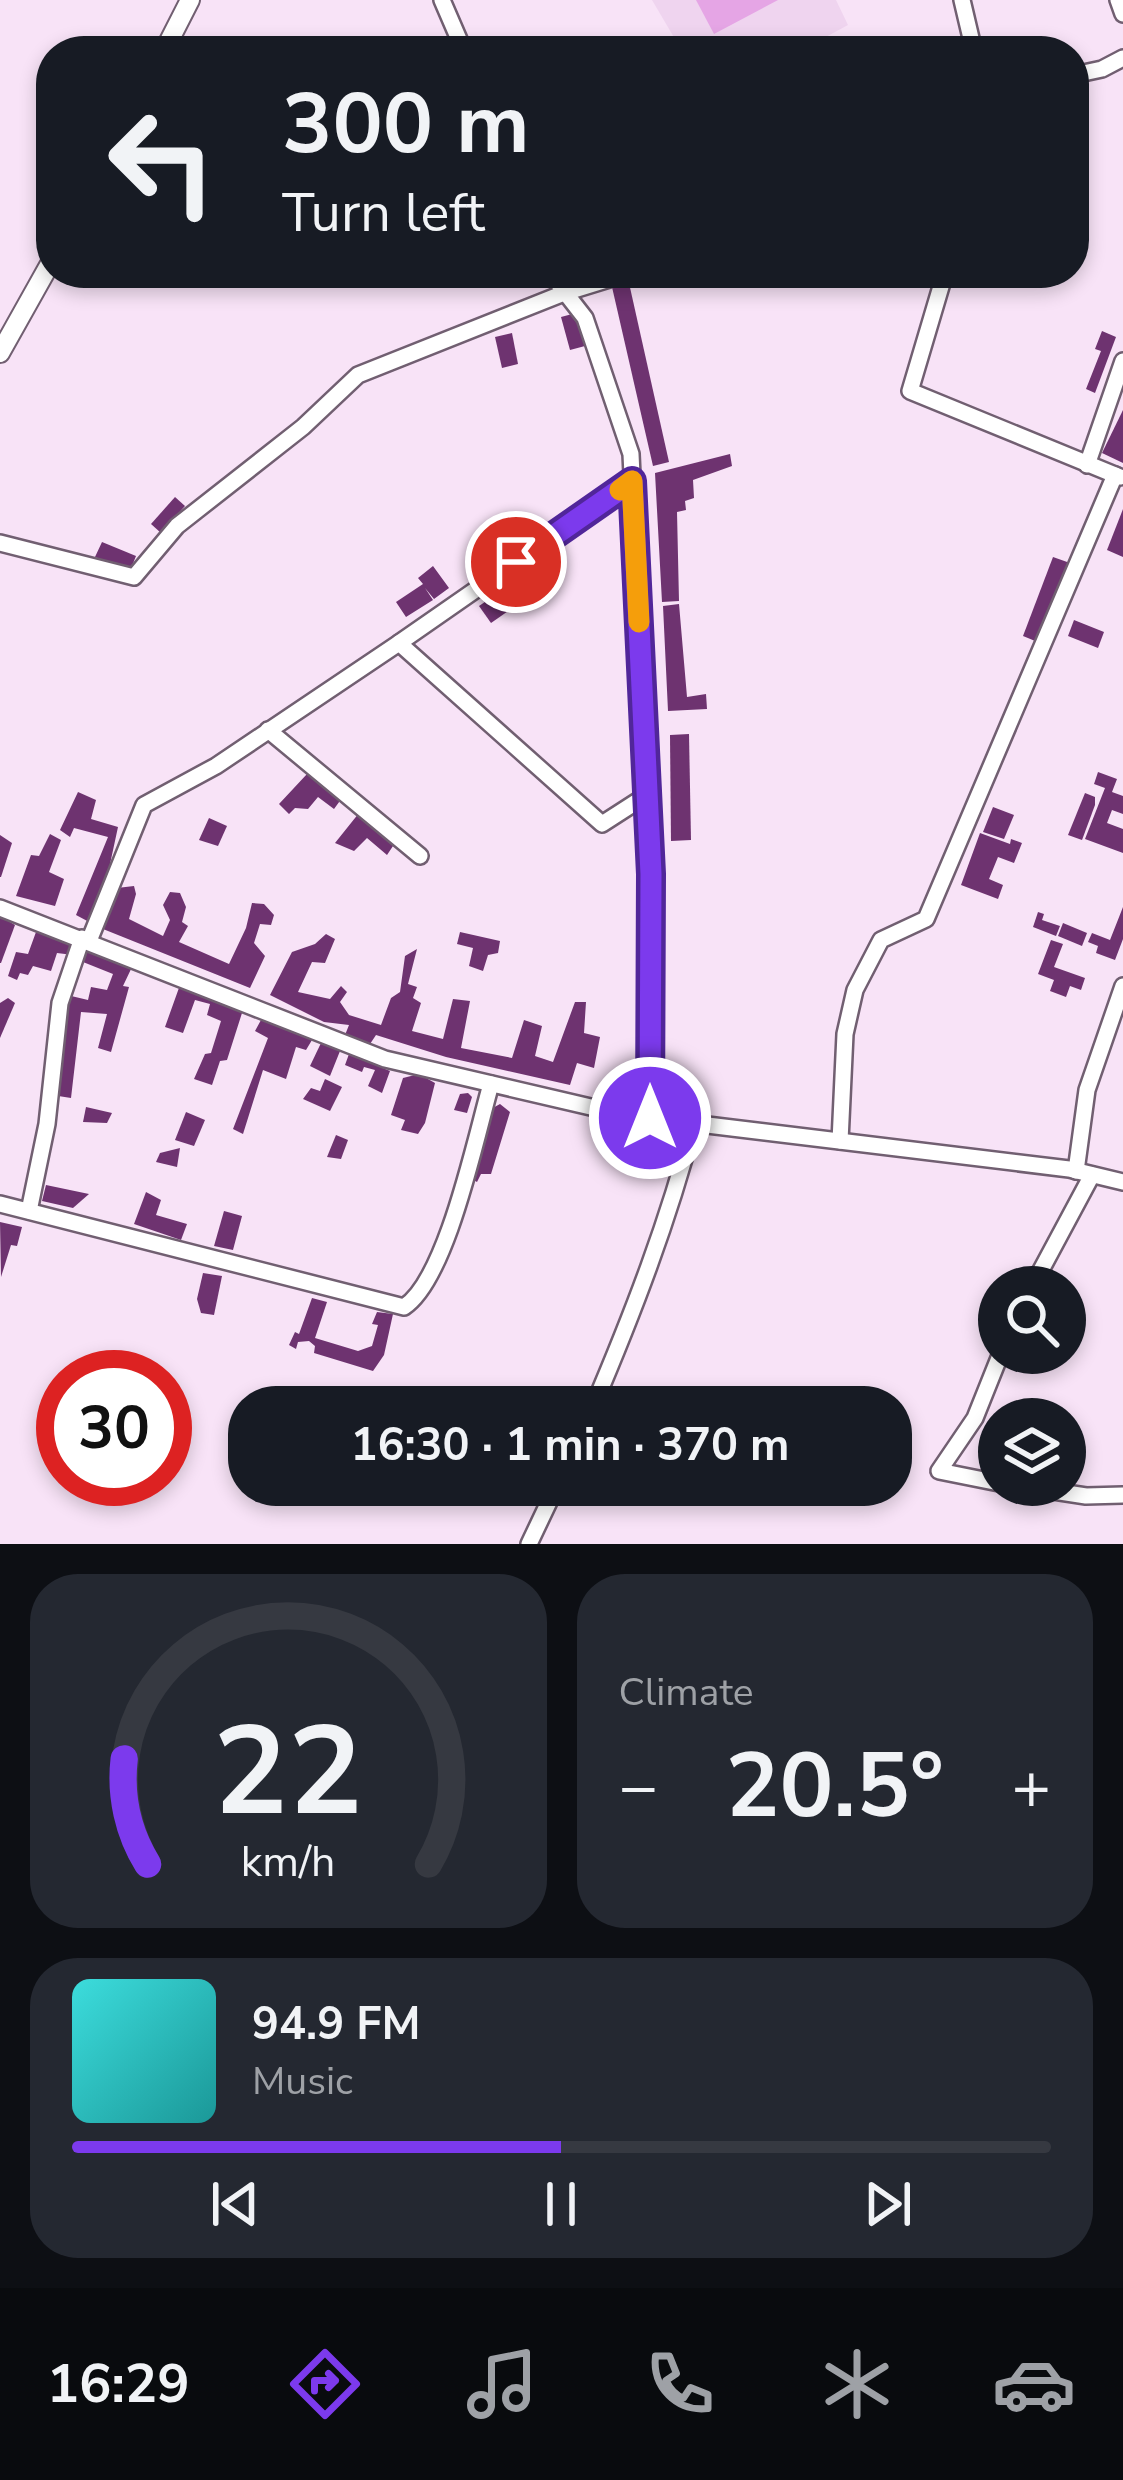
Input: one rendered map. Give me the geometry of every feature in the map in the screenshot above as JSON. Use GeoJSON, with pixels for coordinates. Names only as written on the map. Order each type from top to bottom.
{"type":"FeatureCollection","features":[{"type":"Feature","properties":{"kind":"street"},"geometry":{"type":"LineString","coordinates":[[172,36],[190,0]]}},
{"type":"Feature","properties":{"kind":"street"},"geometry":{"type":"LineString","coordinates":[[442,0],[458,36]]}},
{"type":"Feature","properties":{"kind":"street"},"geometry":{"type":"LineString","coordinates":[[962,0],[970,36]]}},
{"type":"Feature","properties":{"kind":"street"},"geometry":{"type":"LineString","coordinates":[[1118,0],[1123,14]]}},
{"type":"Feature","properties":{"kind":"street"},"geometry":{"type":"LineString","coordinates":[[1089,72],[1123,58]]}},
{"type":"Feature","properties":{"kind":"street"},"geometry":{"type":"LineString","coordinates":[[0,353],[36,288]]}},
{"type":"Feature","properties":{"kind":"street"},"geometry":{"type":"LineString","coordinates":[[560,288],[585,318],[631,454],[651,874],[650,1118]]}},
{"type":"Feature","properties":{"kind":"street"},"geometry":{"type":"LineString","coordinates":[[0,543],[134,577],[177,526],[303,427],[358,375],[580,288]]}},
{"type":"Feature","properties":{"kind":"street"},"geometry":{"type":"LineString","coordinates":[[840,1141],[845,1034],[855,990],[881,940],[926,919],[1119,476],[910,391],[941,288]]}},
{"type":"Feature","properties":{"kind":"street"},"geometry":{"type":"LineString","coordinates":[[1087,465],[1123,362]]}},
{"type":"Feature","properties":{"kind":"street"},"geometry":{"type":"LineString","coordinates":[[28,1211],[46,1124],[60,1003],[143,805],[216,766],[632,481]]}},
{"type":"Feature","properties":{"kind":"street"},"geometry":{"type":"LineString","coordinates":[[399,643],[602,824],[647,795]]}},
{"type":"Feature","properties":{"kind":"street"},"geometry":{"type":"LineString","coordinates":[[268,730],[420,856]]}},
{"type":"Feature","properties":{"kind":"street"},"geometry":{"type":"LineString","coordinates":[[0,908],[386,1059],[650,1118],[1084,1173],[1123,1182]]}},
{"type":"Feature","properties":{"kind":"street"},"geometry":{"type":"LineString","coordinates":[[1042,1266],[1084,1173],[1087,1090],[1123,986]]}},
{"type":"Feature","properties":{"kind":"street"},"geometry":{"type":"LineString","coordinates":[[0,1204],[404,1307],[419,1297],[453,1221],[490,1084]]}},
{"type":"Feature","properties":{"kind":"street"},"geometry":{"type":"LineString","coordinates":[[602,1386],[669,1217],[694,1123]]}},
{"type":"Feature","properties":{"kind":"street"},"geometry":{"type":"LineString","coordinates":[[978,1410],[939,1471],[978,1479]]}},
{"type":"Feature","properties":{"kind":"street"},"geometry":{"type":"LineString","coordinates":[[1086,1496],[1123,1495]]}},
{"type":"Feature","properties":{"kind":"street"},"geometry":{"type":"LineString","coordinates":[[529,1544],[547,1506]]}},
{"type":"Feature","properties":{"kind":"shaded area"},"geometry":{"type":"Polygon","coordinates":[[[652,0],[836,0],[848,25],[828,36],[673,36],[652,0]]]}},
{"type":"Feature","properties":{"kind":"shaded area"},"geometry":{"type":"Polygon","coordinates":[[[696,0],[778,0],[714,34],[696,0]]]}},
{"type":"Feature","properties":{"kind":"building"},"geometry":{"type":"Polygon","coordinates":[[[612,288],[630,288],[669,462],[653,466],[612,288]]]}},
{"type":"Feature","properties":{"kind":"building"},"geometry":{"type":"Polygon","coordinates":[[[576,313],[585,346],[570,350],[561,317],[576,313]]]}},
{"type":"Feature","properties":{"kind":"building"},"geometry":{"type":"Polygon","coordinates":[[[1102,331],[1116,337],[1095,393],[1086,389],[1101,351],[1095,349],[1102,331]]]}},
{"type":"Feature","properties":{"kind":"building"},"geometry":{"type":"Polygon","coordinates":[[[512,333],[518,364],[502,368],[495,337],[512,333]]]}},
{"type":"Feature","properties":{"kind":"building"},"geometry":{"type":"Polygon","coordinates":[[[1123,410],[1123,463],[1102,453],[1123,410]]]}},
{"type":"Feature","properties":{"kind":"building"},"geometry":{"type":"Polygon","coordinates":[[[730,454],[732,466],[693,480],[694,498],[685,501],[686,510],[677,512],[679,601],[662,602],[655,473],[730,454]]]}},
{"type":"Feature","properties":{"kind":"building"},"geometry":{"type":"Polygon","coordinates":[[[175,497],[185,506],[161,533],[151,524],[175,497]]]}},
{"type":"Feature","properties":{"kind":"building"},"geometry":{"type":"Polygon","coordinates":[[[1123,509],[1123,557],[1107,550],[1123,509]]]}},
{"type":"Feature","properties":{"kind":"building"},"geometry":{"type":"Polygon","coordinates":[[[529,523],[534,532],[508,550],[502,541],[529,523]]]}},
{"type":"Feature","properties":{"kind":"building"},"geometry":{"type":"Polygon","coordinates":[[[481,535],[491,547],[498,540],[505,548],[485,566],[468,546],[481,535]]]}},
{"type":"Feature","properties":{"kind":"building"},"geometry":{"type":"Polygon","coordinates":[[[102,542],[136,556],[130,571],[95,557],[102,542]]]}},
{"type":"Feature","properties":{"kind":"building"},"geometry":{"type":"Polygon","coordinates":[[[1053,557],[1070,563],[1040,643],[1023,636],[1053,557]]]}},
{"type":"Feature","properties":{"kind":"building"},"geometry":{"type":"Polygon","coordinates":[[[433,566],[449,588],[434,599],[425,588],[433,600],[406,617],[396,602],[423,584],[418,578],[433,566]]]}},
{"type":"Feature","properties":{"kind":"building"},"geometry":{"type":"Polygon","coordinates":[[[517,580],[528,597],[491,623],[479,606],[517,580]]]}},
{"type":"Feature","properties":{"kind":"building"},"geometry":{"type":"Polygon","coordinates":[[[679,604],[687,697],[706,694],[707,709],[668,711],[663,606],[679,604]]]}},
{"type":"Feature","properties":{"kind":"building"},"geometry":{"type":"Polygon","coordinates":[[[1074,620],[1104,632],[1098,648],[1068,636],[1074,620]]]}},
{"type":"Feature","properties":{"kind":"building"},"geometry":{"type":"Polygon","coordinates":[[[689,734],[691,840],[671,841],[670,735],[689,734]]]}},
{"type":"Feature","properties":{"kind":"building"},"geometry":{"type":"Polygon","coordinates":[[[1098,772],[1117,779],[1112,792],[1123,796],[1123,814],[1112,810],[1107,823],[1123,829],[1123,853],[1085,839],[1105,788],[1094,784],[1098,772]]]}},
{"type":"Feature","properties":{"kind":"building"},"geometry":{"type":"Polygon","coordinates":[[[307,774],[342,798],[334,809],[318,797],[308,809],[295,808],[289,814],[279,804],[307,774]]]}},
{"type":"Feature","properties":{"kind":"building"},"geometry":{"type":"Polygon","coordinates":[[[78,792],[96,800],[91,819],[118,827],[104,892],[91,923],[76,915],[108,837],[74,828],[70,837],[60,830],[78,792]]]}},
{"type":"Feature","properties":{"kind":"building"},"geometry":{"type":"Polygon","coordinates":[[[1085,793],[1095,797],[1095,805],[1082,840],[1068,835],[1085,793]]]}},
{"type":"Feature","properties":{"kind":"building"},"geometry":{"type":"Polygon","coordinates":[[[993,807],[1014,815],[1004,839],[983,832],[993,807]]]}},
{"type":"Feature","properties":{"kind":"building"},"geometry":{"type":"Polygon","coordinates":[[[359,813],[395,843],[387,855],[367,838],[354,851],[335,843],[359,813]]]}},
{"type":"Feature","properties":{"kind":"building"},"geometry":{"type":"Polygon","coordinates":[[[209,818],[227,826],[218,846],[199,840],[209,818]]]}},
{"type":"Feature","properties":{"kind":"building"},"geometry":{"type":"Polygon","coordinates":[[[980,833],[1010,844],[1011,839],[1022,843],[1014,863],[998,857],[989,879],[1003,885],[998,899],[961,885],[980,833]]]}},
{"type":"Feature","properties":{"kind":"building"},"geometry":{"type":"Polygon","coordinates":[[[50,834],[61,840],[49,872],[64,879],[55,906],[16,896],[31,855],[39,856],[50,834]]]}},
{"type":"Feature","properties":{"kind":"building"},"geometry":{"type":"Polygon","coordinates":[[[0,835],[12,843],[1,877],[0,877],[0,835]]]}},
{"type":"Feature","properties":{"kind":"building"},"geometry":{"type":"Polygon","coordinates":[[[134,886],[129,919],[163,936],[170,920],[163,905],[170,892],[180,893],[186,907],[182,922],[188,926],[179,942],[229,964],[252,903],[264,904],[274,915],[271,925],[260,924],[254,943],[265,956],[250,988],[103,929],[117,888],[134,886]]]}},
{"type":"Feature","properties":{"kind":"building"},"geometry":{"type":"Polygon","coordinates":[[[1123,907],[1123,939],[1115,960],[1096,953],[1098,946],[1088,942],[1092,933],[1110,940],[1123,907]]]}},
{"type":"Feature","properties":{"kind":"building"},"geometry":{"type":"Polygon","coordinates":[[[1038,912],[1044,914],[1042,920],[1060,926],[1056,936],[1033,927],[1038,912]]]}},
{"type":"Feature","properties":{"kind":"building"},"geometry":{"type":"Polygon","coordinates":[[[0,916],[15,925],[1,963],[0,963],[0,916]]]}},
{"type":"Feature","properties":{"kind":"building"},"geometry":{"type":"Polygon","coordinates":[[[1063,923],[1087,933],[1082,946],[1058,936],[1063,923]]]}},
{"type":"Feature","properties":{"kind":"building"},"geometry":{"type":"Polygon","coordinates":[[[36,932],[77,946],[73,955],[57,953],[51,971],[33,966],[17,980],[8,976],[16,952],[28,954],[36,932]]]}},
{"type":"Feature","properties":{"kind":"building"},"geometry":{"type":"Polygon","coordinates":[[[460,932],[500,941],[498,953],[488,955],[483,971],[469,966],[473,948],[457,944],[460,932]]]}},
{"type":"Feature","properties":{"kind":"building"},"geometry":{"type":"Polygon","coordinates":[[[326,934],[335,939],[325,963],[312,962],[298,992],[330,999],[341,986],[347,992],[340,1002],[349,1015],[381,1025],[391,998],[400,992],[405,956],[417,949],[408,984],[417,987],[413,998],[421,1003],[412,1031],[443,1039],[453,999],[470,1001],[461,1048],[512,1058],[524,1020],[542,1026],[535,1056],[553,1062],[575,1002],[586,1002],[584,1033],[600,1037],[594,1068],[577,1063],[570,1085],[446,1057],[376,1035],[370,1044],[345,1035],[349,1025],[324,1022],[270,995],[292,952],[315,944],[326,934]]]}},
{"type":"Feature","properties":{"kind":"building"},"geometry":{"type":"Polygon","coordinates":[[[1051,940],[1063,944],[1054,967],[1085,978],[1081,990],[1070,986],[1066,997],[1050,991],[1054,980],[1038,974],[1051,940]]]}},
{"type":"Feature","properties":{"kind":"building"},"geometry":{"type":"Polygon","coordinates":[[[84,947],[132,967],[123,986],[129,987],[111,1052],[98,1048],[107,1014],[81,1012],[71,1098],[52,1095],[67,995],[88,1000],[91,987],[107,990],[113,974],[78,960],[84,947]]]}},
{"type":"Feature","properties":{"kind":"building"},"geometry":{"type":"Polygon","coordinates":[[[180,985],[228,1002],[242,1013],[227,1060],[220,1061],[212,1085],[194,1079],[205,1054],[211,1053],[221,1021],[207,1015],[210,1004],[195,1000],[183,1033],[165,1027],[180,985]]]}},
{"type":"Feature","properties":{"kind":"building"},"geometry":{"type":"Polygon","coordinates":[[[8,998],[15,1003],[0,1038],[0,1003],[8,998]]]}},
{"type":"Feature","properties":{"kind":"building"},"geometry":{"type":"Polygon","coordinates":[[[261,1020],[312,1040],[306,1050],[296,1047],[286,1079],[263,1070],[243,1134],[233,1129],[268,1038],[255,1031],[261,1020]]]}},
{"type":"Feature","properties":{"kind":"building"},"geometry":{"type":"Polygon","coordinates":[[[321,1043],[340,1051],[330,1076],[310,1066],[321,1043]]]}},
{"type":"Feature","properties":{"kind":"building"},"geometry":{"type":"Polygon","coordinates":[[[349,1054],[390,1071],[382,1093],[368,1086],[375,1070],[364,1067],[362,1072],[345,1065],[349,1054]]]}},
{"type":"Feature","properties":{"kind":"building"},"geometry":{"type":"Polygon","coordinates":[[[419,1074],[435,1083],[418,1134],[401,1130],[405,1120],[391,1115],[403,1078],[419,1074]]]}},
{"type":"Feature","properties":{"kind":"building"},"geometry":{"type":"Polygon","coordinates":[[[325,1079],[342,1087],[330,1111],[303,1099],[311,1088],[320,1091],[325,1079]]]}},
{"type":"Feature","properties":{"kind":"building"},"geometry":{"type":"Polygon","coordinates":[[[460,1094],[472,1097],[467,1113],[454,1110],[460,1094]]]}},
{"type":"Feature","properties":{"kind":"building"},"geometry":{"type":"Polygon","coordinates":[[[500,1104],[510,1112],[491,1174],[481,1174],[477,1182],[470,1178],[489,1110],[500,1104]]]}},
{"type":"Feature","properties":{"kind":"building"},"geometry":{"type":"Polygon","coordinates":[[[86,1107],[112,1113],[107,1123],[83,1122],[86,1107]]]}},
{"type":"Feature","properties":{"kind":"building"},"geometry":{"type":"Polygon","coordinates":[[[186,1112],[205,1120],[194,1146],[175,1140],[186,1112]]]}},
{"type":"Feature","properties":{"kind":"building"},"geometry":{"type":"Polygon","coordinates":[[[336,1135],[348,1140],[341,1159],[327,1157],[336,1135]]]}},
{"type":"Feature","properties":{"kind":"building"},"geometry":{"type":"Polygon","coordinates":[[[180,1148],[177,1167],[156,1162],[160,1153],[180,1148]]]}},
{"type":"Feature","properties":{"kind":"building"},"geometry":{"type":"Polygon","coordinates":[[[46,1185],[89,1194],[73,1208],[42,1201],[46,1185]]]}},
{"type":"Feature","properties":{"kind":"building"},"geometry":{"type":"Polygon","coordinates":[[[146,1192],[161,1200],[156,1215],[187,1224],[181,1240],[134,1224],[146,1192]]]}},
{"type":"Feature","properties":{"kind":"building"},"geometry":{"type":"Polygon","coordinates":[[[224,1211],[242,1216],[233,1250],[214,1246],[224,1211]]]}},
{"type":"Feature","properties":{"kind":"building"},"geometry":{"type":"Polygon","coordinates":[[[0,1222],[22,1227],[1,1277],[0,1222]]]}},
{"type":"Feature","properties":{"kind":"building"},"geometry":{"type":"Polygon","coordinates":[[[203,1273],[222,1276],[214,1315],[201,1313],[197,1299],[203,1273]]]}},
{"type":"Feature","properties":{"kind":"building"},"geometry":{"type":"Polygon","coordinates":[[[312,1298],[327,1302],[315,1338],[358,1351],[372,1346],[377,1312],[393,1314],[384,1355],[373,1371],[314,1353],[315,1346],[309,1341],[298,1342],[296,1349],[289,1345],[295,1332],[299,1334],[312,1298]]]}},
{"type":"Feature","properties":{"kind":"slow traffic"},"geometry":{"type":"LineString","coordinates":[[620,490],[632,481],[639,622]]}},
{"type":"Feature","properties":{"kind":"route"},"geometry":{"type":"LineString","coordinates":[[516,562],[632,481],[651,874],[650,1118]]}}]}
